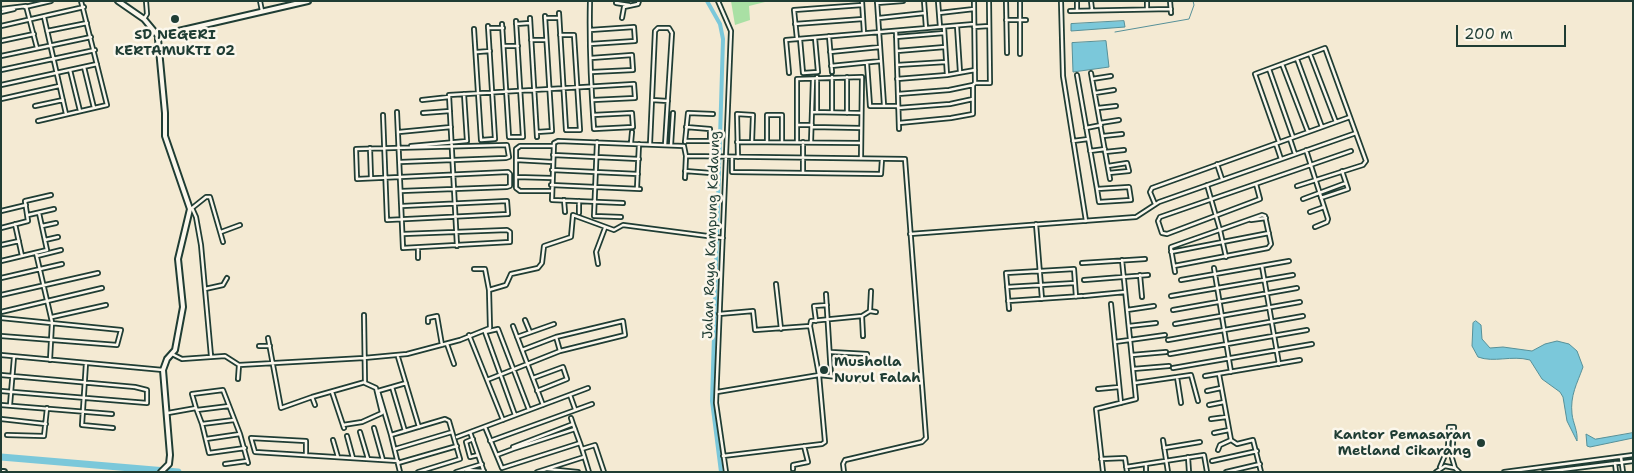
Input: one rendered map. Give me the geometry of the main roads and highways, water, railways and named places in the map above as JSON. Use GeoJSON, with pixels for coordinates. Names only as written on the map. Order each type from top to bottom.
{"type":"FeatureCollection","features":[{"type":"Feature","properties":{"kind":"main road"},"geometry":{"type":"LineString","coordinates":[[118,1],[144,19],[159,37],[165,136],[190,207],[178,256],[184,307],[171,355],[163,370],[170,455],[169,464],[162,471]]}},
{"type":"Feature","properties":{"kind":"main road"},"geometry":{"type":"LineString","coordinates":[[159,37],[288,3],[308,1]]}},
{"type":"Feature","properties":{"kind":"water"},"geometry":{"type":"Polygon","coordinates":[[[1124,21],[1125,27],[1071,31],[1071,24],[1124,21]]]}},
{"type":"Feature","properties":{"kind":"water"},"geometry":{"type":"Polygon","coordinates":[[[1106,41],[1109,67],[1073,72],[1072,43],[1106,41]]]}},
{"type":"Feature","properties":{"kind":"water"},"geometry":{"type":"Polygon","coordinates":[[[1476,321],[1481,325],[1482,339],[1490,348],[1503,347],[1532,351],[1545,344],[1557,341],[1569,344],[1577,351],[1583,367],[1572,401],[1572,414],[1577,441],[1567,421],[1563,397],[1560,392],[1542,379],[1530,360],[1516,358],[1484,359],[1478,357],[1472,346],[1473,323],[1476,321]]]}},
{"type":"Feature","properties":{"kind":"water"},"geometry":{"type":"Polygon","coordinates":[[[1633,433],[1633,438],[1587,446],[1586,434],[1595,439],[1633,433]]]}},
{"type":"Feature","properties":{"kind":"waterway"},"geometry":{"type":"LineString","coordinates":[[707,1],[720,24],[723,39],[712,401],[721,472]]}},
{"type":"Feature","properties":{"kind":"waterway"},"geometry":{"type":"LineString","coordinates":[[1115,32],[1189,19],[1194,5],[1193,1]]}},
{"type":"Feature","properties":{"kind":"waterway"},"geometry":{"type":"LineString","coordinates":[[1,457],[178,472]]}},
{"type":"Feature","properties":{"kind":"place","name":"SD NEGERI KERTAMUKTI 02"},"geometry":{"type":"Point","coordinates":[175,19]}},
{"type":"Feature","properties":{"kind":"place","name":"Musholla Nurul Falah"},"geometry":{"type":"Point","coordinates":[824,370]}},
{"type":"Feature","properties":{"kind":"place","name":"Kantor Pemasaran Metland Cikarang"},"geometry":{"type":"Point","coordinates":[1481,443]}}]}
